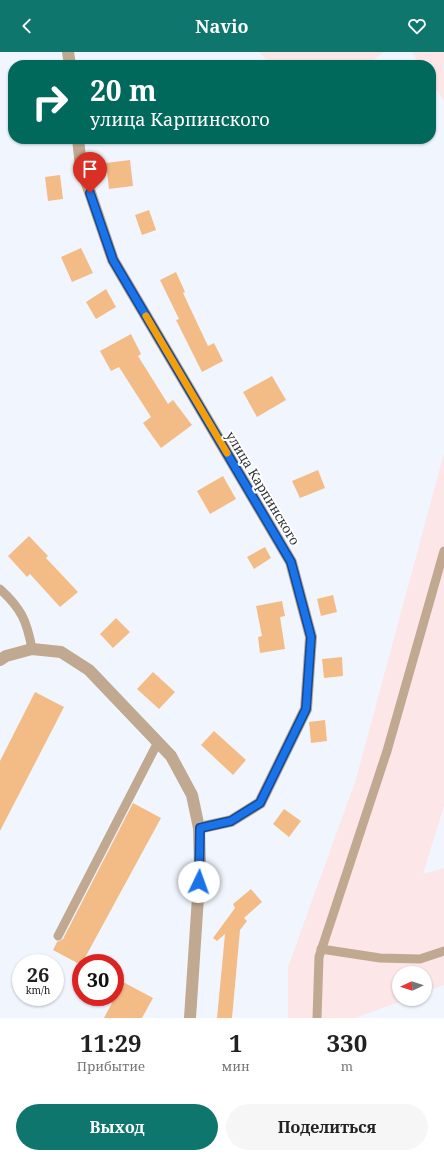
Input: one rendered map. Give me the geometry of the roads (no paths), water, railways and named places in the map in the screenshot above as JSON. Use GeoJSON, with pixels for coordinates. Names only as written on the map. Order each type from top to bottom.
{"type":"FeatureCollection","features":[{"type":"Feature","properties":{"kind":"street","name":"улица Карпинского"},"geometry":{"type":"LineString","coordinates":[[79,144],[81,166],[113,260],[291,562],[311,637],[306,709],[260,803],[231,821],[200,828]]}},
{"type":"Feature","properties":{"kind":"street"},"geometry":{"type":"LineString","coordinates":[[0,660],[6,656],[32,649],[61,652],[89,670],[171,756],[192,795],[200,828],[200,867],[190,1018]]}},
{"type":"Feature","properties":{"kind":"lane"},"geometry":{"type":"LineString","coordinates":[[317,1018],[319,957],[321,949],[387,751],[444,550]]}},
{"type":"Feature","properties":{"kind":"lane"},"geometry":{"type":"LineString","coordinates":[[0,589],[15,602],[28,625],[32,649]]}},
{"type":"Feature","properties":{"kind":"lane"},"geometry":{"type":"LineString","coordinates":[[58,936],[158,742]]}},
{"type":"Feature","properties":{"kind":"lane"},"geometry":{"type":"LineString","coordinates":[[321,949],[380,958],[420,959],[444,951]]}}]}
